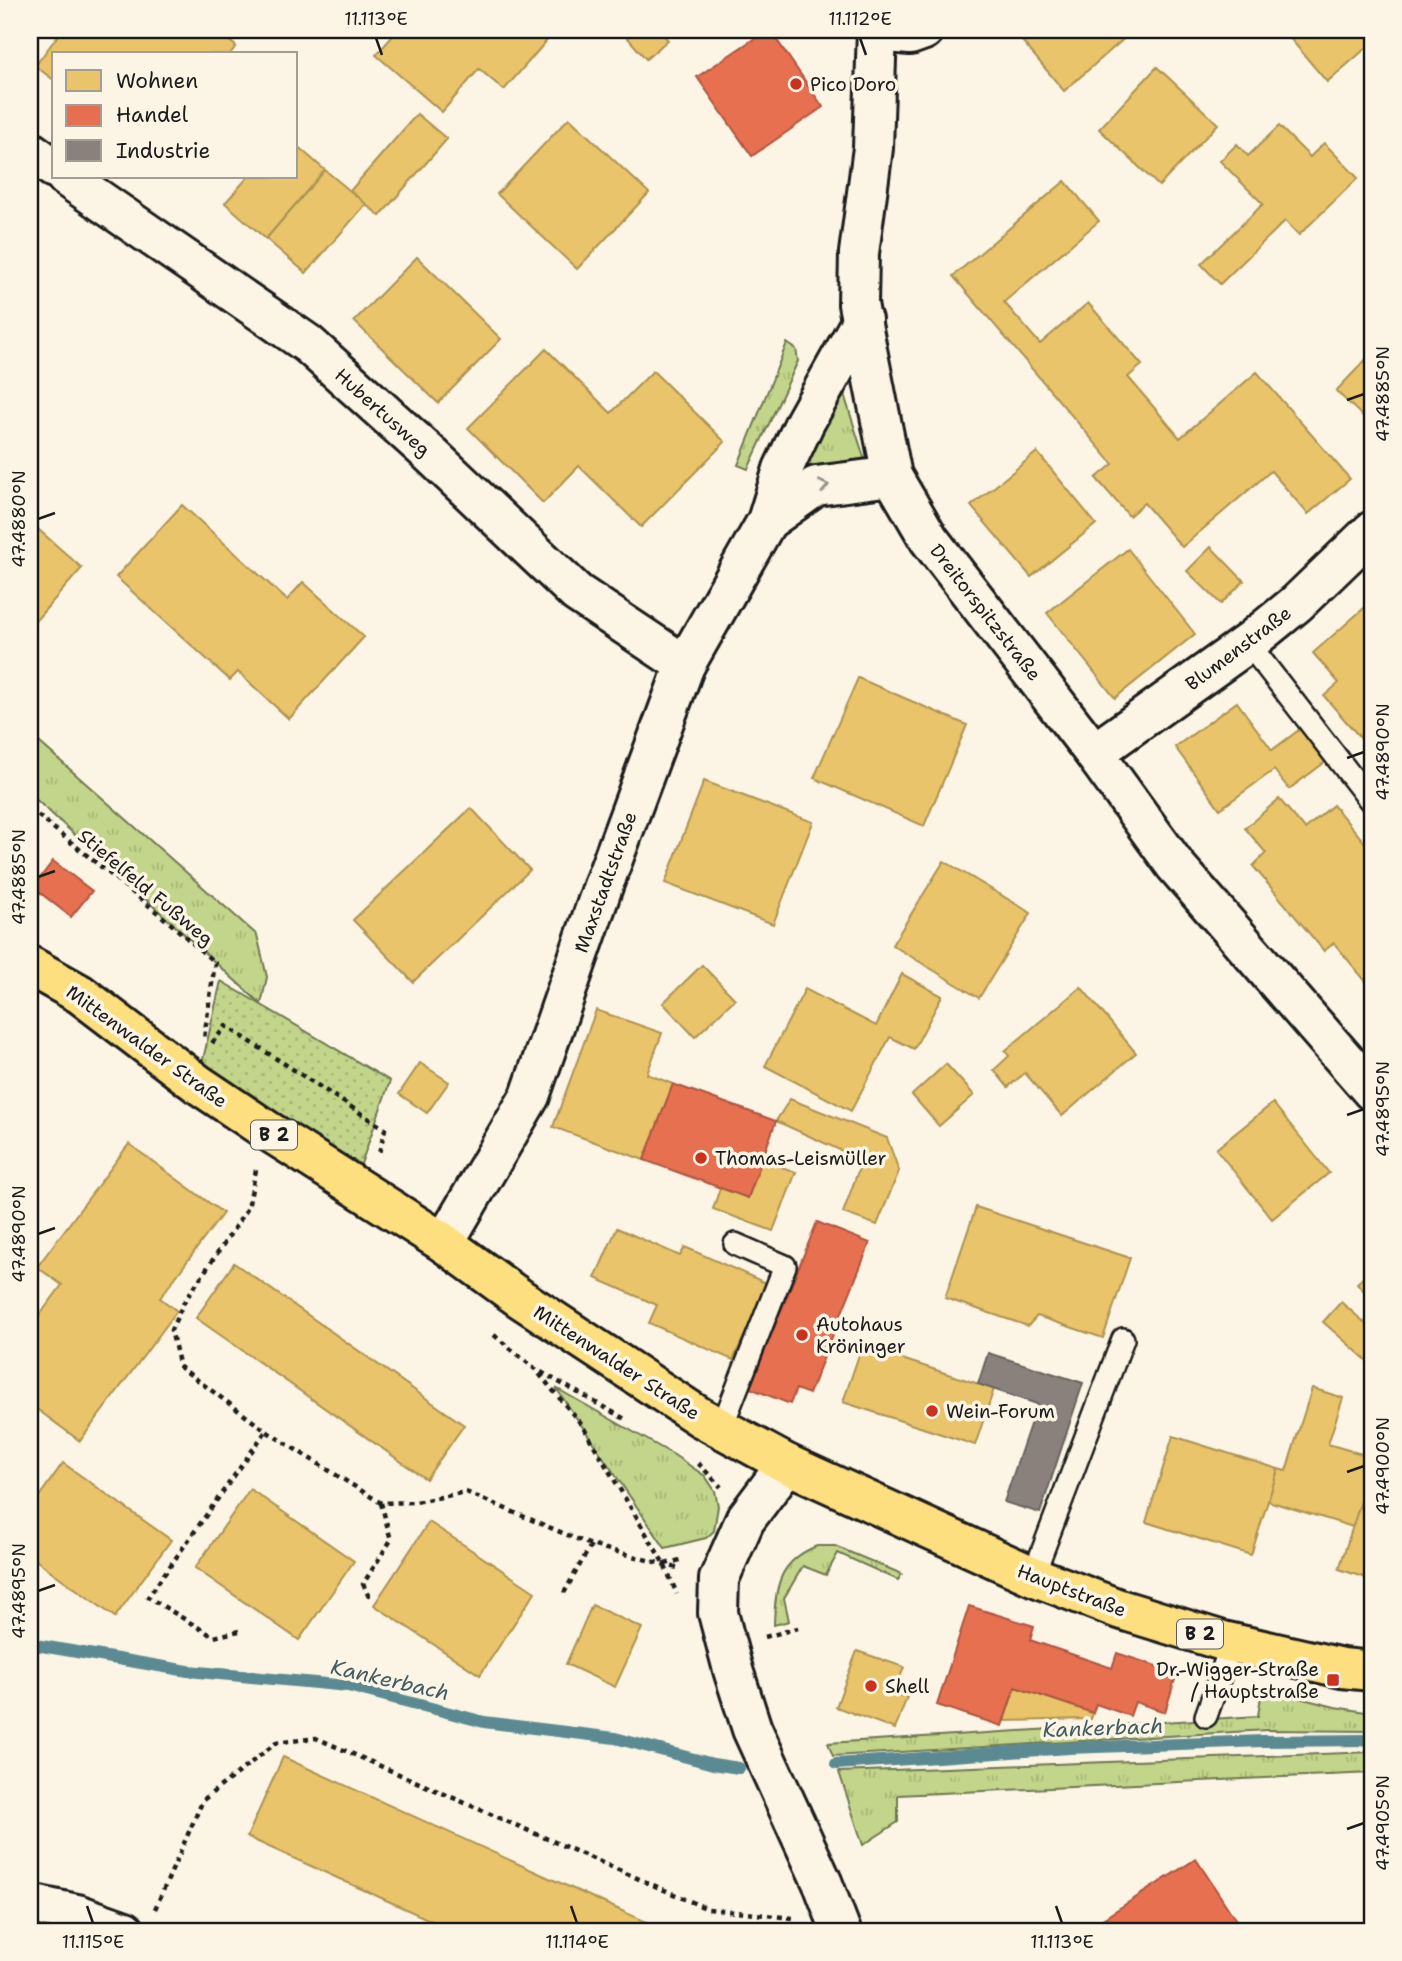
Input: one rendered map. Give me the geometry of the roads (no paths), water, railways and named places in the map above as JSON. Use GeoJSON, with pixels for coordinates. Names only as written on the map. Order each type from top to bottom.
{"type":"FeatureCollection","features":[{"type":"Feature","properties":{"kind":"main road","name":"Mittenwalder Straße"},"geometry":{"type":"LineString","coordinates":[[30,966],[200,1069],[265,1129],[444,1243],[522,1299],[700,1417],[787,1464]]}},
{"type":"Feature","properties":{"kind":"main road","name":"Hauptstraße"},"geometry":{"type":"LineString","coordinates":[[787,1464],[1032,1576],[1119,1609],[1232,1643],[1342,1668],[1372,1671]]}},
{"type":"Feature","properties":{"kind":"street"},"geometry":{"type":"LineString","coordinates":[[878,31],[909,35],[924,30]]}},
{"type":"Feature","properties":{"kind":"street","name":"Dreitorspitzstraße"},"geometry":{"type":"LineString","coordinates":[[878,31],[873,148],[859,253],[858,304],[892,476],[929,539],[1094,752],[1175,865],[1372,1091]]}},
{"type":"Feature","properties":{"kind":"street"},"geometry":{"type":"LineString","coordinates":[[30,151],[52,167]]}},
{"type":"Feature","properties":{"kind":"street","name":"Hubertusweg"},"geometry":{"type":"LineString","coordinates":[[67,178],[308,344],[577,593],[685,666]]}},
{"type":"Feature","properties":{"kind":"street","name":"Maxstadtstraße"},"geometry":{"type":"LineString","coordinates":[[444,1243],[530,1096],[603,886],[685,666],[767,521],[783,469],[805,422],[862,320]]}},
{"type":"Feature","properties":{"kind":"street","name":"Maxstadtstraße"},"geometry":{"type":"LineString","coordinates":[[767,521],[816,486],[892,476]]}},
{"type":"Feature","properties":{"kind":"street","name":"Blumenstraße"},"geometry":{"type":"LineString","coordinates":[[1094,752],[1248,643],[1296,604],[1372,531]]}},
{"type":"Feature","properties":{"kind":"street"},"geometry":{"type":"LineString","coordinates":[[787,1464],[745,1520],[719,1579],[718,1613],[752,1729],[841,1931]]}},
{"type":"Feature","properties":{"kind":"street"},"geometry":{"type":"LineString","coordinates":[[36,1906],[138,1925]]}},
{"type":"Feature","properties":{"kind":"lane"},"geometry":{"type":"LineString","coordinates":[[1248,643],[1372,803]]}},
{"type":"Feature","properties":{"kind":"lane"},"geometry":{"type":"LineString","coordinates":[[721,1429],[785,1266],[735,1244]]}},
{"type":"Feature","properties":{"kind":"lane"},"geometry":{"type":"LineString","coordinates":[[1032,1576],[1122,1339]]}},
{"type":"Feature","properties":{"kind":"lane"},"geometry":{"type":"LineString","coordinates":[[1206,1716],[1232,1643]]}},
{"type":"Feature","properties":{"kind":"waterway","name":"Kankerbach"},"geometry":{"type":"LineString","coordinates":[[30,1644],[188,1671],[348,1686],[484,1722],[615,1738],[713,1764],[739,1768]]}},
{"type":"Feature","properties":{"kind":"waterway","name":"Kankerbach"},"geometry":{"type":"LineString","coordinates":[[836,1764],[1069,1748],[1372,1740]]}},
{"type":"Feature","properties":{"kind":"place","name":"Pico Doro"},"geometry":{"type":"Point","coordinates":[796,84]}},
{"type":"Feature","properties":{"kind":"place","name":"Thomas-Leismüller"},"geometry":{"type":"Point","coordinates":[701,1158]}},
{"type":"Feature","properties":{"kind":"place","name":"Autohaus Kröninger"},"geometry":{"type":"Point","coordinates":[802,1335]}},
{"type":"Feature","properties":{"kind":"place","name":"Wein-Forum"},"geometry":{"type":"Point","coordinates":[932,1411]}},
{"type":"Feature","properties":{"kind":"place","name":"Dr.-Wigger-Straße / Hauptstraße"},"geometry":{"type":"Point","coordinates":[1333,1680]}},
{"type":"Feature","properties":{"kind":"place","name":"Shell"},"geometry":{"type":"Point","coordinates":[871,1686]}}]}
